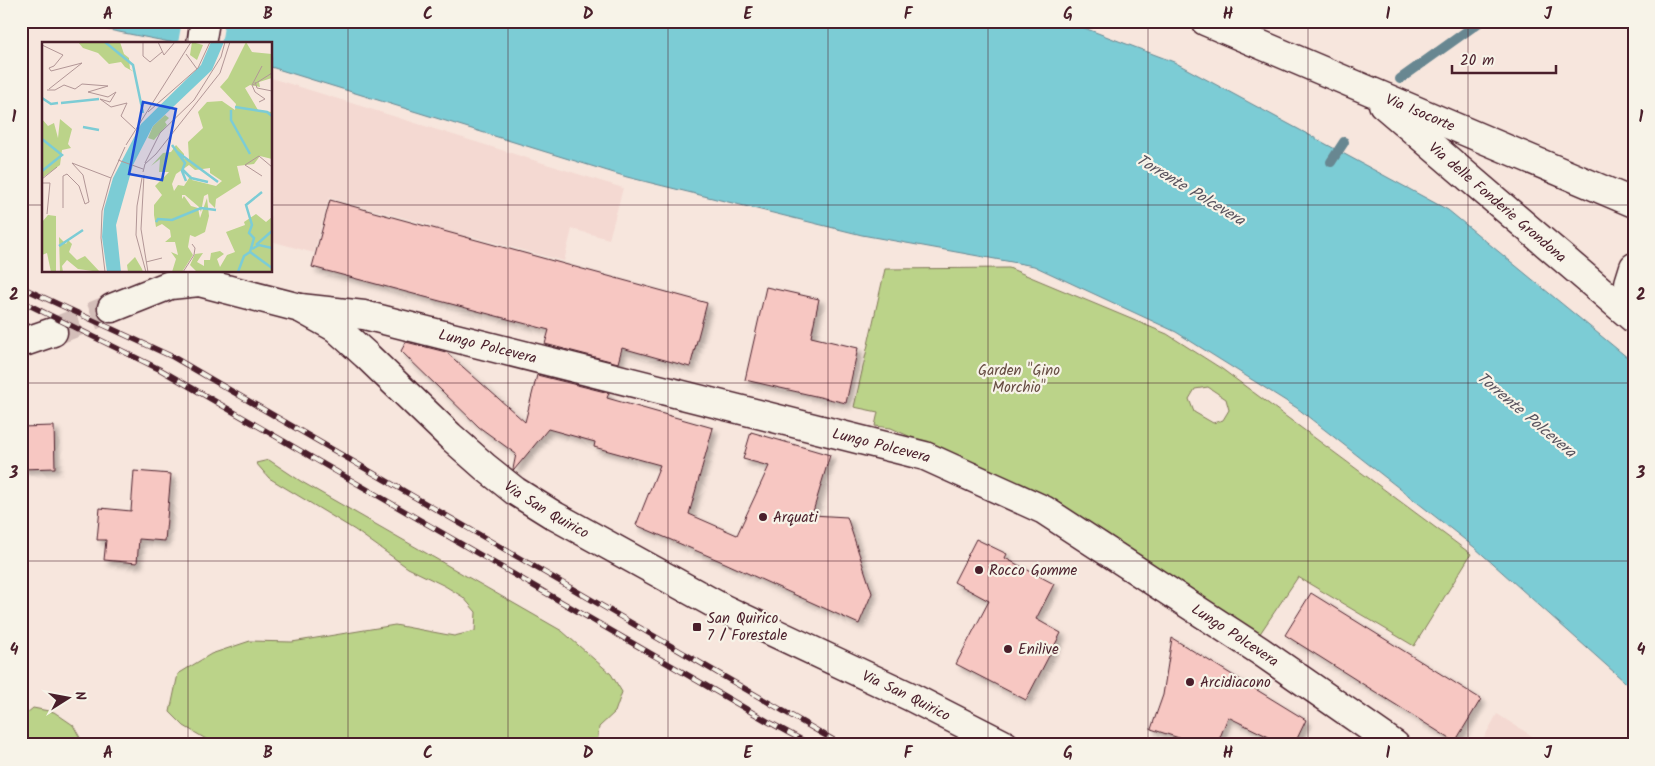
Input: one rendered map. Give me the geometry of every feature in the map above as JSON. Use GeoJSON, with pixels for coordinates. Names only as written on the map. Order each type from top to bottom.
{"type":"FeatureCollection","features":[{"type":"Feature","properties":{"kind":"main road"},"geometry":{"type":"LineString","coordinates":[[201,42],[205,21]]}},
{"type":"Feature","properties":{"kind":"main road","name":"Via Isocorte"},"geometry":{"type":"LineString","coordinates":[[1206,21],[1634,203]]}},
{"type":"Feature","properties":{"kind":"main road","name":"Via delle Fonderie Grondona"},"geometry":{"type":"LineString","coordinates":[[1362,87],[1634,319]]}},
{"type":"Feature","properties":{"kind":"main road"},"geometry":{"type":"LineString","coordinates":[[1634,267],[1629,283],[1634,312]]}},
{"type":"Feature","properties":{"kind":"main road","name":"Via San Quirico"},"geometry":{"type":"LineString","coordinates":[[112,308],[170,278],[199,282],[300,308],[336,328],[484,466],[515,491],[555,516],[724,609],[909,696],[1005,745]]}},
{"type":"Feature","properties":{"kind":"main road","name":"Lungo Polcevera"},"geometry":{"type":"LineString","coordinates":[[300,308],[373,317],[925,456],[1044,510],[1260,651],[1396,745]]}},
{"type":"Feature","properties":{"kind":"main road"},"geometry":{"type":"LineString","coordinates":[[21,343],[53,332]]}},
{"type":"Feature","properties":{"kind":"shaded area"},"geometry":{"type":"Polygon","coordinates":[[[272,78],[623,188],[609,239],[572,229],[564,261],[470,236],[452,304],[413,294],[431,225],[329,198],[314,253],[272,241],[272,78]]]}},
{"type":"Feature","properties":{"kind":"shaded area"},"geometry":{"type":"Polygon","coordinates":[[[1497,714],[1540,741],[1543,745],[1480,745],[1497,714]]]}},
{"type":"Feature","properties":{"kind":"green space","name":"Garden \"Gino Morchio\""},"geometry":{"type":"Polygon","coordinates":[[[1009,268],[1167,334],[1222,369],[1471,554],[1414,646],[1298,577],[1259,635],[1108,534],[1052,501],[891,428],[875,426],[878,412],[854,407],[885,269],[1009,268]],[[1208,387],[1195,389],[1189,399],[1194,412],[1213,423],[1223,420],[1229,410],[1226,399],[1208,387]]]}},
{"type":"Feature","properties":{"kind":"green space"},"geometry":{"type":"Polygon","coordinates":[[[269,460],[302,482],[562,631],[611,674],[622,692],[615,712],[599,727],[597,745],[216,745],[184,726],[170,712],[178,674],[211,654],[250,641],[292,642],[395,625],[454,636],[475,631],[476,612],[463,597],[408,568],[355,530],[269,478],[256,463],[269,460]]]}},
{"type":"Feature","properties":{"kind":"green space"},"geometry":{"type":"Polygon","coordinates":[[[33,708],[54,712],[73,725],[84,745],[21,745],[21,718],[33,708]]]}},
{"type":"Feature","properties":{"kind":"water","name":"Torrente Polcevera"},"geometry":{"type":"Polygon","coordinates":[[[63,21],[1066,21],[1174,62],[1448,210],[1634,363],[1634,690],[1474,547],[1297,408],[1176,332],[1034,266],[862,235],[627,177],[272,67],[272,42],[170,42],[63,21]]]}},
{"type":"Feature","properties":{"kind":"pier"},"geometry":{"type":"Polygon","coordinates":[[[182,21],[225,21],[221,42],[178,42],[182,21]]]}},
{"type":"Feature","properties":{"kind":"building"},"geometry":{"type":"Polygon","coordinates":[[[330,200],[707,303],[690,367],[622,348],[618,363],[545,344],[549,330],[312,267],[330,200]]]}},
{"type":"Feature","properties":{"kind":"building"},"geometry":{"type":"Polygon","coordinates":[[[766,287],[819,299],[811,337],[858,348],[846,403],[745,380],[766,287]]]}},
{"type":"Feature","properties":{"kind":"building"},"geometry":{"type":"Polygon","coordinates":[[[406,342],[446,352],[525,422],[537,375],[609,393],[607,398],[713,428],[689,514],[737,535],[769,466],[743,459],[751,432],[830,455],[812,515],[847,517],[872,593],[859,624],[636,525],[660,465],[594,447],[595,442],[548,429],[514,470],[516,454],[479,427],[401,351],[406,342]]]}},
{"type":"Feature","properties":{"kind":"building"},"geometry":{"type":"Polygon","coordinates":[[[54,426],[55,468],[21,469],[21,427],[54,426]]]}},
{"type":"Feature","properties":{"kind":"building"},"geometry":{"type":"Polygon","coordinates":[[[134,471],[171,474],[165,541],[139,539],[137,563],[104,560],[106,540],[97,540],[100,508],[131,511],[134,471]]]}},
{"type":"Feature","properties":{"kind":"building","name":"Enilive"},"geometry":{"type":"Polygon","coordinates":[[[976,539],[1007,554],[1005,558],[1054,584],[1036,619],[1061,633],[1026,700],[956,664],[989,601],[954,582],[976,539]]]}},
{"type":"Feature","properties":{"kind":"building"},"geometry":{"type":"Polygon","coordinates":[[[1311,593],[1481,699],[1455,742],[1285,635],[1311,593]]]}},
{"type":"Feature","properties":{"kind":"building"},"geometry":{"type":"Polygon","coordinates":[[[1172,638],[1306,720],[1294,745],[1285,745],[1228,717],[1217,745],[1201,745],[1151,729],[1163,695],[1172,638]]]}},
{"type":"Feature","properties":{"kind":"waterway"},"geometry":{"type":"LineString","coordinates":[[1400,79],[1481,21]]}},
{"type":"Feature","properties":{"kind":"waterway"},"geometry":{"type":"LineString","coordinates":[[1331,162],[1344,142]]}},
{"type":"Feature","properties":{"kind":"tunnel"},"geometry":{"type":"LineString","coordinates":[[53,332],[112,308]]}},
{"type":"Feature","properties":{"kind":"railway"},"geometry":{"type":"LineString","coordinates":[[21,287],[173,357],[842,745]]}},
{"type":"Feature","properties":{"kind":"railway"},"geometry":{"type":"LineString","coordinates":[[21,301],[161,370],[811,745]]}},
{"type":"Feature","properties":{"kind":"place","name":"Arquati"},"geometry":{"type":"Point","coordinates":[763,517]}},
{"type":"Feature","properties":{"kind":"place","name":"Rocco Gomme"},"geometry":{"type":"Point","coordinates":[979,570]}},
{"type":"Feature","properties":{"kind":"place","name":"San Quirico 7 / Forestale"},"geometry":{"type":"Point","coordinates":[697,627]}},
{"type":"Feature","properties":{"kind":"place","name":"Enilive"},"geometry":{"type":"Point","coordinates":[1008,649]}},
{"type":"Feature","properties":{"kind":"place","name":"Arcidiacono"},"geometry":{"type":"Point","coordinates":[1190,682]}}]}
